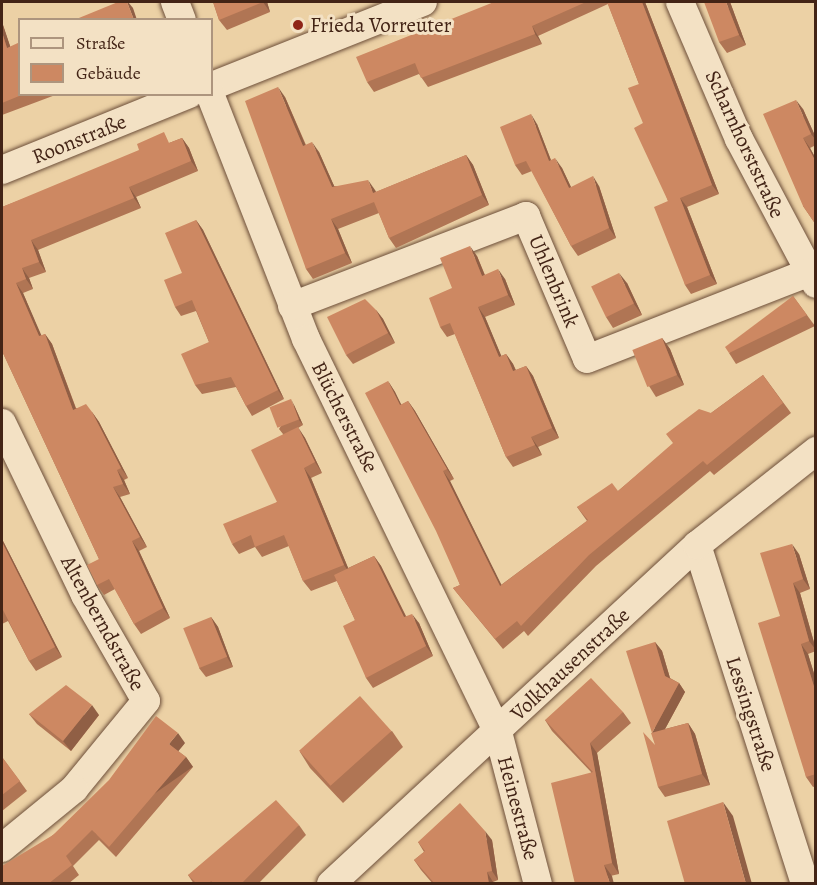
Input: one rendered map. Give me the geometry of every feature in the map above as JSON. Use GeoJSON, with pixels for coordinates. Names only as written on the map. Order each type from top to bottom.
{"type":"FeatureCollection","features":[{"type":"Feature","properties":{"kind":"street"},"geometry":{"type":"LineString","coordinates":[[175,2],[181,18]]}},
{"type":"Feature","properties":{"kind":"street"},"geometry":{"type":"LineString","coordinates":[[213,86],[423,2]]}},
{"type":"Feature","properties":{"kind":"street","name":"Scharnhorststraße"},"geometry":{"type":"LineString","coordinates":[[680,2],[739,139],[812,279]]}},
{"type":"Feature","properties":{"kind":"street","name":"Roonstraße"},"geometry":{"type":"LineString","coordinates":[[2,170],[184,96]]}},
{"type":"Feature","properties":{"kind":"street","name":"Blücherstraße"},"geometry":{"type":"LineString","coordinates":[[211,96],[292,306],[498,732]]}},
{"type":"Feature","properties":{"kind":"street","name":"Uhlenbrink"},"geometry":{"type":"LineString","coordinates":[[292,306],[526,216],[587,359],[812,279]]}},
{"type":"Feature","properties":{"kind":"street","name":"Altenberndstraße"},"geometry":{"type":"LineString","coordinates":[[2,423],[84,595],[146,701],[74,789],[2,848]]}},
{"type":"Feature","properties":{"kind":"street","name":"Volkhausenstraße"},"geometry":{"type":"LineString","coordinates":[[331,884],[498,732],[697,544],[816,452]]}},
{"type":"Feature","properties":{"kind":"street","name":"Lessingstraße"},"geometry":{"type":"LineString","coordinates":[[697,544],[805,884]]}},
{"type":"Feature","properties":{"kind":"street","name":"Heinestraße"},"geometry":{"type":"LineString","coordinates":[[498,732],[538,884]]}},
{"type":"Feature","properties":{"kind":"building"},"geometry":{"type":"Polygon","coordinates":[[[118,2],[127,2],[133,18],[79,18],[118,2]]]}},
{"type":"Feature","properties":{"kind":"building"},"geometry":{"type":"Polygon","coordinates":[[[213,2],[263,2],[219,20],[213,2]]]}},
{"type":"Feature","properties":{"kind":"building"},"geometry":{"type":"Polygon","coordinates":[[[494,2],[586,2],[532,26],[535,34],[421,78],[415,63],[367,82],[356,57],[494,2]]]}},
{"type":"Feature","properties":{"kind":"building"},"geometry":{"type":"Polygon","coordinates":[[[607,2],[642,2],[712,185],[680,198],[710,275],[685,285],[654,207],[668,201],[634,128],[643,123],[628,88],[639,84],[607,2]]]}},
{"type":"Feature","properties":{"kind":"building"},"geometry":{"type":"Polygon","coordinates":[[[704,2],[726,2],[739,35],[719,42],[704,2]]]}},
{"type":"Feature","properties":{"kind":"building"},"geometry":{"type":"Polygon","coordinates":[[[2,32],[7,48],[18,43],[19,96],[2,103],[2,32]]]}},
{"type":"Feature","properties":{"kind":"building"},"geometry":{"type":"Polygon","coordinates":[[[278,87],[303,146],[312,142],[332,187],[368,180],[373,193],[466,155],[482,195],[389,238],[374,202],[331,219],[345,253],[306,269],[245,101],[278,87]]]}},
{"type":"Feature","properties":{"kind":"building"},"geometry":{"type":"Polygon","coordinates":[[[796,100],[811,134],[803,138],[816,162],[816,225],[803,206],[763,114],[796,100]]]}},
{"type":"Feature","properties":{"kind":"building"},"geometry":{"type":"Polygon","coordinates":[[[531,114],[549,161],[555,158],[569,188],[593,176],[609,228],[571,246],[526,161],[515,165],[500,127],[531,114]]]}},
{"type":"Feature","properties":{"kind":"building"},"geometry":{"type":"Polygon","coordinates":[[[164,132],[169,143],[182,138],[191,161],[129,187],[134,198],[31,240],[39,262],[22,268],[26,279],[16,283],[39,336],[45,334],[73,410],[86,404],[121,468],[117,470],[123,484],[113,487],[140,537],[132,541],[163,608],[134,624],[109,579],[97,585],[87,565],[99,559],[2,351],[2,207],[139,150],[137,144],[164,132]]]}},
{"type":"Feature","properties":{"kind":"building"},"geometry":{"type":"Polygon","coordinates":[[[196,220],[278,390],[246,406],[231,377],[195,385],[181,354],[209,342],[192,300],[175,307],[164,280],[182,273],[165,233],[196,220]]]}},
{"type":"Feature","properties":{"kind":"building"},"geometry":{"type":"Polygon","coordinates":[[[470,246],[482,276],[498,269],[508,295],[478,307],[499,357],[506,354],[513,371],[526,366],[552,428],[531,437],[535,445],[506,457],[450,323],[440,327],[429,298],[452,288],[440,258],[470,246]]]}},
{"type":"Feature","properties":{"kind":"building"},"geometry":{"type":"Polygon","coordinates":[[[619,273],[634,304],[606,317],[591,287],[619,273]]]}},
{"type":"Feature","properties":{"kind":"building"},"geometry":{"type":"Polygon","coordinates":[[[793,296],[807,315],[729,353],[725,347],[793,296]]]}},
{"type":"Feature","properties":{"kind":"building"},"geometry":{"type":"Polygon","coordinates":[[[365,299],[376,310],[388,333],[346,355],[327,317],[365,299]]]}},
{"type":"Feature","properties":{"kind":"building"},"geometry":{"type":"Polygon","coordinates":[[[662,338],[677,375],[647,387],[632,350],[662,338]]]}},
{"type":"Feature","properties":{"kind":"building"},"geometry":{"type":"Polygon","coordinates":[[[763,375],[783,403],[707,465],[703,461],[589,555],[521,626],[517,621],[495,639],[453,588],[460,585],[436,531],[365,393],[388,381],[400,405],[408,401],[447,469],[443,471],[500,586],[588,520],[577,507],[612,483],[618,491],[673,443],[666,434],[699,409],[711,413],[763,375]]]}},
{"type":"Feature","properties":{"kind":"building"},"geometry":{"type":"Polygon","coordinates":[[[291,399],[299,420],[277,428],[270,407],[291,399]]]}},
{"type":"Feature","properties":{"kind":"building"},"geometry":{"type":"Polygon","coordinates":[[[298,427],[315,462],[304,468],[344,565],[303,581],[284,535],[255,547],[251,535],[232,544],[223,524],[277,502],[251,450],[298,427]]]}},
{"type":"Feature","properties":{"kind":"building"},"geometry":{"type":"Polygon","coordinates":[[[2,542],[55,647],[29,661],[2,611],[2,542]]]}},
{"type":"Feature","properties":{"kind":"building"},"geometry":{"type":"Polygon","coordinates":[[[792,544],[803,579],[793,583],[809,641],[801,644],[816,693],[816,774],[806,777],[758,623],[780,616],[760,553],[792,544]]]}},
{"type":"Feature","properties":{"kind":"building"},"geometry":{"type":"Polygon","coordinates":[[[374,556],[404,617],[412,614],[426,646],[366,678],[343,626],[355,620],[334,575],[374,556]]]}},
{"type":"Feature","properties":{"kind":"building"},"geometry":{"type":"Polygon","coordinates":[[[211,617],[227,657],[199,668],[183,628],[211,617]]]}},
{"type":"Feature","properties":{"kind":"building"},"geometry":{"type":"Polygon","coordinates":[[[655,642],[665,676],[679,683],[652,733],[626,651],[655,642]]]}},
{"type":"Feature","properties":{"kind":"building"},"geometry":{"type":"Polygon","coordinates":[[[591,678],[623,712],[590,743],[612,863],[604,865],[610,884],[575,884],[551,783],[593,772],[545,720],[591,678]]]}},
{"type":"Feature","properties":{"kind":"building"},"geometry":{"type":"Polygon","coordinates":[[[66,685],[92,705],[63,741],[29,714],[66,685]]]}},
{"type":"Feature","properties":{"kind":"building"},"geometry":{"type":"Polygon","coordinates":[[[360,696],[391,731],[331,786],[299,751],[360,696]]]}},
{"type":"Feature","properties":{"kind":"building"},"geometry":{"type":"Polygon","coordinates":[[[156,716],[178,733],[169,744],[186,757],[109,847],[92,830],[66,856],[72,865],[48,884],[2,884],[2,866],[53,835],[109,780],[156,716]]]}},
{"type":"Feature","properties":{"kind":"building"},"geometry":{"type":"Polygon","coordinates":[[[688,723],[702,774],[658,787],[643,732],[655,745],[651,733],[688,723]]]}},
{"type":"Feature","properties":{"kind":"building"},"geometry":{"type":"Polygon","coordinates":[[[2,757],[20,781],[2,795],[2,757]]]}},
{"type":"Feature","properties":{"kind":"building"},"geometry":{"type":"Polygon","coordinates":[[[276,800],[299,825],[241,884],[214,884],[211,881],[209,884],[197,884],[188,875],[276,800]]]}},
{"type":"Feature","properties":{"kind":"building"},"geometry":{"type":"Polygon","coordinates":[[[723,802],[746,884],[685,884],[667,821],[723,802]]]}},
{"type":"Feature","properties":{"kind":"building"},"geometry":{"type":"Polygon","coordinates":[[[460,803],[485,831],[492,871],[487,872],[489,884],[435,884],[414,860],[425,851],[418,842],[460,803]]]}},
{"type":"Feature","properties":{"kind":"place","name":"Frieda Vorreuter"},"geometry":{"type":"Point","coordinates":[298,25]}}]}
